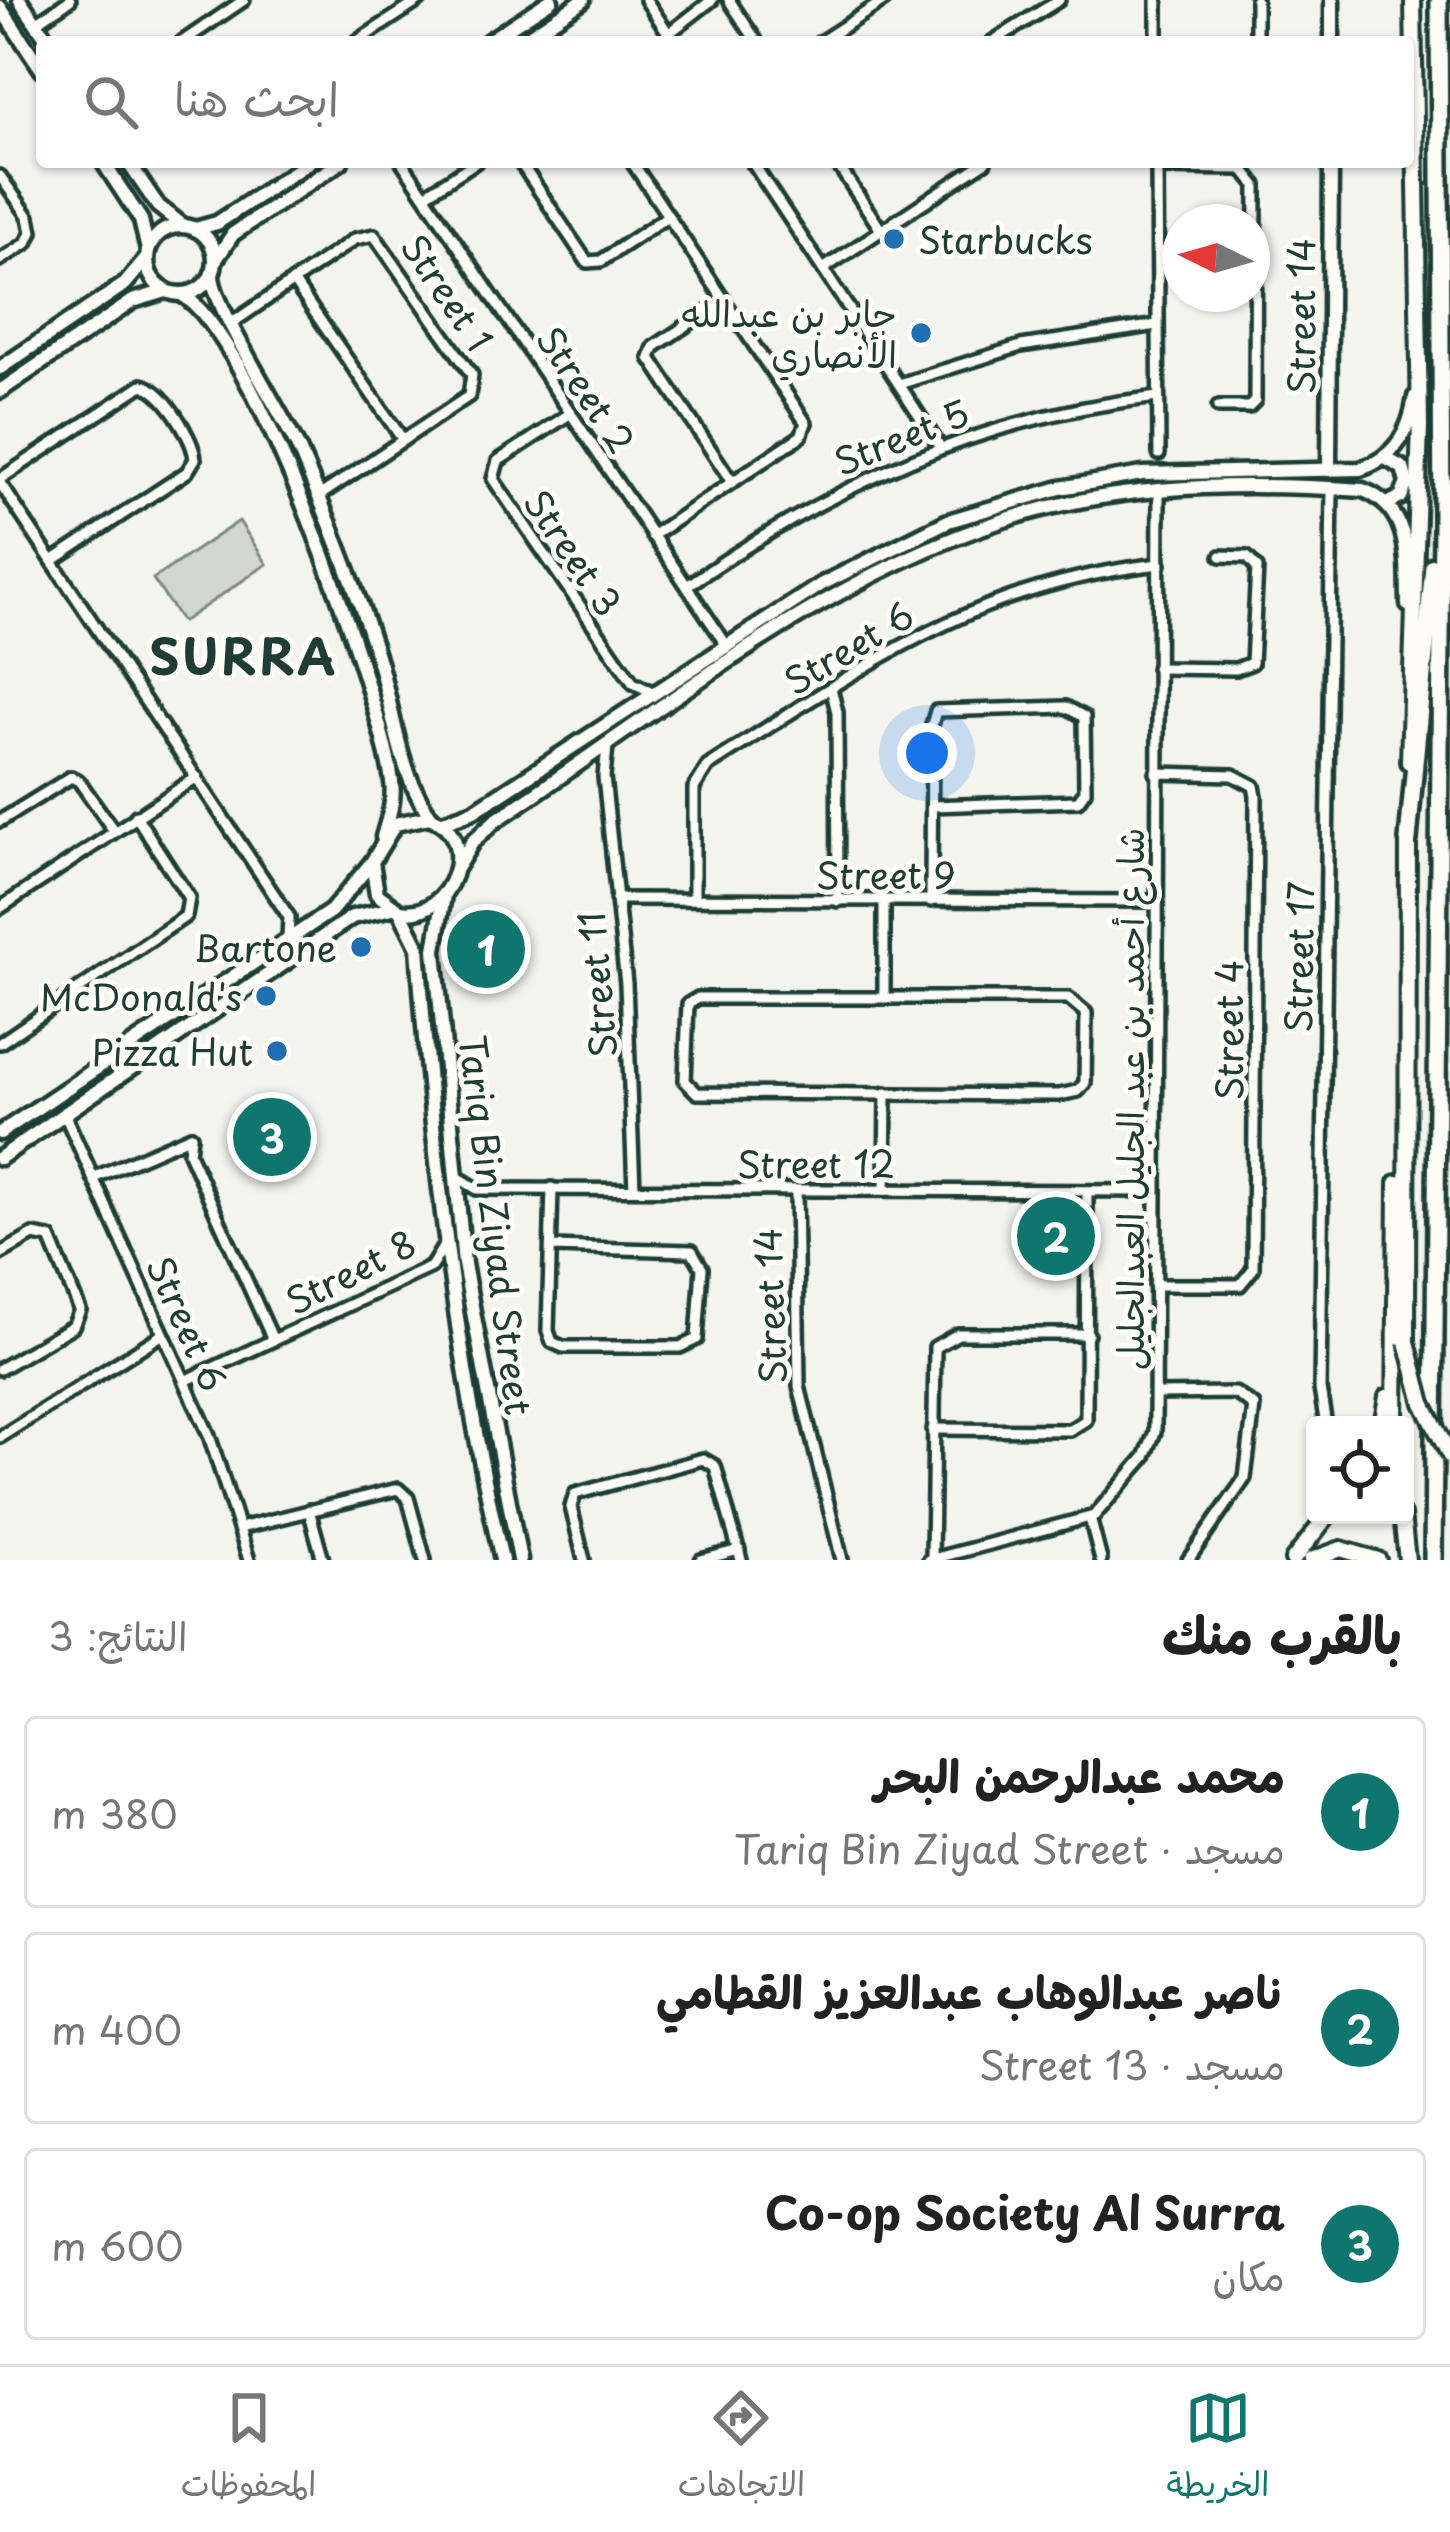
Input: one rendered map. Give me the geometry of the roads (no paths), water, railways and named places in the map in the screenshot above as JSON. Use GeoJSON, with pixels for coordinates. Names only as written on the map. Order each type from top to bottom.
{"type":"FeatureCollection","features":[{"type":"Feature","properties":{"kind":"highway"},"geometry":{"type":"LineString","coordinates":[[1433,1560],[1442,522],[1438,5]]}},
{"type":"Feature","properties":{"kind":"highway"},"geometry":{"type":"LineString","coordinates":[[1408,840],[1427,605],[1442,522]]}},
{"type":"Feature","properties":{"kind":"main road"},"geometry":{"type":"LineString","coordinates":[[1413,0],[1414,36]]}},
{"type":"Feature","properties":{"kind":"main road"},"geometry":{"type":"LineString","coordinates":[[1414,61],[1419,366],[1410,651],[1407,1342],[1424,1403],[1450,1456]]}},
{"type":"Feature","properties":{"kind":"main road"},"geometry":{"type":"LineString","coordinates":[[1395,1416],[1398,1149],[1407,1077]]}},
{"type":"Feature","properties":{"kind":"main road"},"geometry":{"type":"LineString","coordinates":[[1383,1416],[1394,1332]]}},
{"type":"Feature","properties":{"kind":"main road"},"geometry":{"type":"LineString","coordinates":[[1293,1560],[1321,1524]]}},
{"type":"Feature","properties":{"kind":"main road"},"geometry":{"type":"LineString","coordinates":[[1403,1524],[1407,1560]]}},
{"type":"Feature","properties":{"kind":"main road"},"geometry":{"type":"LineString","coordinates":[[1311,1560],[1341,1549],[1378,1560]]}},
{"type":"Feature","properties":{"kind":"street"},"geometry":{"type":"LineString","coordinates":[[20,0],[45,36]]}},
{"type":"Feature","properties":{"kind":"street"},"geometry":{"type":"LineString","coordinates":[[36,23],[70,0]]}},
{"type":"Feature","properties":{"kind":"street"},"geometry":{"type":"LineString","coordinates":[[191,36],[244,0]]}},
{"type":"Feature","properties":{"kind":"street"},"geometry":{"type":"LineString","coordinates":[[365,36],[420,0]]}},
{"type":"Feature","properties":{"kind":"street"},"geometry":{"type":"LineString","coordinates":[[507,36],[550,0]]}},
{"type":"Feature","properties":{"kind":"street"},"geometry":{"type":"LineString","coordinates":[[529,36],[583,0]]}},
{"type":"Feature","properties":{"kind":"street"},"geometry":{"type":"LineString","coordinates":[[646,0],[670,36]]}},
{"type":"Feature","properties":{"kind":"street"},"geometry":{"type":"LineString","coordinates":[[673,36],[712,0]]}},
{"type":"Feature","properties":{"kind":"street"},"geometry":{"type":"LineString","coordinates":[[729,0],[753,36]]}},
{"type":"Feature","properties":{"kind":"street"},"geometry":{"type":"LineString","coordinates":[[829,36],[884,0]]}},
{"type":"Feature","properties":{"kind":"street"},"geometry":{"type":"LineString","coordinates":[[1002,36],[1059,0]]}},
{"type":"Feature","properties":{"kind":"street"},"geometry":{"type":"LineString","coordinates":[[1157,0],[1157,36]]}},
{"type":"Feature","properties":{"kind":"street"},"geometry":{"type":"LineString","coordinates":[[1256,0],[1256,36]]}},
{"type":"Feature","properties":{"kind":"street"},"geometry":{"type":"LineString","coordinates":[[1331,36],[1332,0]]}},
{"type":"Feature","properties":{"kind":"street"},"geometry":{"type":"LineString","coordinates":[[0,7],[36,61]]}},
{"type":"Feature","properties":{"kind":"street"},"geometry":{"type":"LineString","coordinates":[[107,168],[141,220],[152,277],[166,291]]}},
{"type":"Feature","properties":{"kind":"street"},"geometry":{"type":"LineString","coordinates":[[132,168],[158,206],[208,240],[214,292],[275,400],[319,496],[380,664],[410,786],[458,845],[457,867]]}},
{"type":"Feature","properties":{"kind":"street"},"geometry":{"type":"LineString","coordinates":[[0,368],[130,280],[161,232],[229,216],[300,168]]}},
{"type":"Feature","properties":{"kind":"street"},"geometry":{"type":"LineString","coordinates":[[0,392],[139,298],[197,290],[237,230],[332,168]]}},
{"type":"Feature","properties":{"kind":"street","name":"Street 2"},"geometry":{"type":"LineString","coordinates":[[406,168],[727,646]]}},
{"type":"Feature","properties":{"kind":"street"},"geometry":{"type":"LineString","coordinates":[[425,195],[467,168]]}},
{"type":"Feature","properties":{"kind":"street"},"geometry":{"type":"LineString","coordinates":[[524,168],[587,262],[601,261],[668,215]]}},
{"type":"Feature","properties":{"kind":"street"},"geometry":{"type":"LineString","coordinates":[[636,168],[806,423],[801,436],[652,536]]}},
{"type":"Feature","properties":{"kind":"street"},"geometry":{"type":"LineString","coordinates":[[756,168],[939,446]]}},
{"type":"Feature","properties":{"kind":"street"},"geometry":{"type":"LineString","coordinates":[[840,168],[881,230]]}},
{"type":"Feature","properties":{"kind":"street"},"geometry":{"type":"LineString","coordinates":[[823,269],[977,168]]}},
{"type":"Feature","properties":{"kind":"street"},"geometry":{"type":"LineString","coordinates":[[1142,474],[1159,454],[1157,168]]}},
{"type":"Feature","properties":{"kind":"street"},"geometry":{"type":"LineString","coordinates":[[1218,407],[1249,406],[1255,401],[1256,185],[1250,173],[1236,168]]}},
{"type":"Feature","properties":{"kind":"street","name":"Street 14"},"geometry":{"type":"LineString","coordinates":[[1329,470],[1331,168]]}},
{"type":"Feature","properties":{"kind":"street"},"geometry":{"type":"LineString","coordinates":[[0,176],[29,217],[32,232],[26,243],[0,260]]}},
{"type":"Feature","properties":{"kind":"street"},"geometry":{"type":"LineString","coordinates":[[229,216],[237,230]]}},
{"type":"Feature","properties":{"kind":"street","name":"Street 1"},"geometry":{"type":"LineString","coordinates":[[232,323],[359,236],[380,239],[473,378],[469,396],[319,496]]}},
{"type":"Feature","properties":{"kind":"street"},"geometry":{"type":"LineString","coordinates":[[293,281],[403,440]]}},
{"type":"Feature","properties":{"kind":"street"},"geometry":{"type":"LineString","coordinates":[[0,1133],[347,898],[383,837],[393,788],[375,712],[317,536],[258,407],[202,311],[181,294]]}},
{"type":"Feature","properties":{"kind":"street"},"geometry":{"type":"LineString","coordinates":[[725,300],[654,347],[650,358],[732,482]]}},
{"type":"Feature","properties":{"kind":"street"},"geometry":{"type":"LineString","coordinates":[[98,302],[109,307],[107,319]]}},
{"type":"Feature","properties":{"kind":"street"},"geometry":{"type":"LineString","coordinates":[[898,384],[1021,346],[1157,326]]}},
{"type":"Feature","properties":{"kind":"street"},"geometry":{"type":"LineString","coordinates":[[383,837],[400,821],[474,812],[632,704],[836,576],[948,521],[1026,496],[1142,474],[1360,469],[1385,458],[1409,426],[1419,366]]}},
{"type":"Feature","properties":{"kind":"street"},"geometry":{"type":"LineString","coordinates":[[52,561],[190,469],[192,444],[154,390],[142,385],[0,481],[52,561],[290,916],[311,924]]}},
{"type":"Feature","properties":{"kind":"street","name":"Street 5"},"geometry":{"type":"LineString","coordinates":[[687,586],[799,511],[939,446],[1025,419],[1158,397]]}},
{"type":"Feature","properties":{"kind":"street"},"geometry":{"type":"LineString","coordinates":[[258,407],[271,411],[275,400]]}},
{"type":"Feature","properties":{"kind":"street","name":"Street 3"},"geometry":{"type":"LineString","coordinates":[[571,412],[498,461],[492,476],[633,683]]}},
{"type":"Feature","properties":{"kind":"street"},"geometry":{"type":"LineString","coordinates":[[271,434],[277,422],[288,426]]}},
{"type":"Feature","properties":{"kind":"street"},"geometry":{"type":"LineString","coordinates":[[1159,454],[1177,472]]}},
{"type":"Feature","properties":{"kind":"street"},"geometry":{"type":"LineString","coordinates":[[1385,458],[1403,467],[1407,483],[1401,497],[1387,504]]}},
{"type":"Feature","properties":{"kind":"street","name":"Street 17"},"geometry":{"type":"LineString","coordinates":[[1324,1416],[1320,1389],[1332,488]]}},
{"type":"Feature","properties":{"kind":"street"},"geometry":{"type":"LineString","coordinates":[[0,1158],[352,917],[424,911],[444,896],[480,834],[840,594],[953,538],[1057,506],[1159,490],[1363,490],[1387,504],[1405,537],[1410,651]]}},
{"type":"Feature","properties":{"kind":"street","name":"شارع أحمد بن عبد الجليل العبدالجليل"},"geometry":{"type":"LineString","coordinates":[[1090,1518],[1108,1504],[1149,1449],[1157,1394],[1159,490]]}},
{"type":"Feature","properties":{"kind":"street"},"geometry":{"type":"LineString","coordinates":[[948,521],[953,538]]}},
{"type":"Feature","properties":{"kind":"street"},"geometry":{"type":"LineString","coordinates":[[926,530],[934,537],[932,547]]}},
{"type":"Feature","properties":{"kind":"street"},"geometry":{"type":"LineString","coordinates":[[1157,668],[1236,669],[1252,663],[1257,568],[1247,557],[1221,556]]}},
{"type":"Feature","properties":{"kind":"street","name":"Street 6"},"geometry":{"type":"LineString","coordinates":[[694,899],[697,778],[922,631],[982,604],[1081,575],[1160,564]]}},
{"type":"Feature","properties":{"kind":"street"},"geometry":{"type":"LineString","coordinates":[[632,704],[633,683],[652,692]]}},
{"type":"Feature","properties":{"kind":"street"},"geometry":{"type":"LineString","coordinates":[[831,688],[837,712],[838,902]]}},
{"type":"Feature","properties":{"kind":"street"},"geometry":{"type":"LineString","coordinates":[[931,901],[932,725],[938,710],[1060,707],[1084,717],[1080,800],[932,806]]}},
{"type":"Feature","properties":{"kind":"street","name":"Street 11"},"geometry":{"type":"LineString","coordinates":[[607,746],[604,777],[627,998],[634,1189]]}},
{"type":"Feature","properties":{"kind":"street"},"geometry":{"type":"LineString","coordinates":[[581,764],[604,777]]}},
{"type":"Feature","properties":{"kind":"street","name":"Street 4"},"geometry":{"type":"LineString","coordinates":[[1156,773],[1240,776],[1254,786],[1256,796],[1253,1269],[1249,1281],[1240,1285],[1156,1285]]}},
{"type":"Feature","properties":{"kind":"street"},"geometry":{"type":"LineString","coordinates":[[0,821],[71,777],[80,781],[114,831]]}},
{"type":"Feature","properties":{"kind":"street"},"geometry":{"type":"LineString","coordinates":[[0,908],[197,778]]}},
{"type":"Feature","properties":{"kind":"street"},"geometry":{"type":"LineString","coordinates":[[523,779],[524,791],[534,796]]}},
{"type":"Feature","properties":{"kind":"street"},"geometry":{"type":"LineString","coordinates":[[0,1043],[186,916],[189,898],[136,817]]}},
{"type":"Feature","properties":{"kind":"street"},"geometry":{"type":"LineString","coordinates":[[371,862],[374,888],[397,910]]}},
{"type":"Feature","properties":{"kind":"street","name":"Tariq Bin Ziyad Street"},"geometry":{"type":"LineString","coordinates":[[444,896],[435,950],[458,1205],[488,1415],[520,1560]]}},
{"type":"Feature","properties":{"kind":"street","name":"Street 9"},"geometry":{"type":"LineString","coordinates":[[616,899],[1155,902]]}},
{"type":"Feature","properties":{"kind":"street"},"geometry":{"type":"LineString","coordinates":[[884,902],[884,996]]}},
{"type":"Feature","properties":{"kind":"street","name":"Tariq Bin Ziyad Street"},"geometry":{"type":"LineString","coordinates":[[397,910],[418,947],[445,1244],[472,1418],[502,1560]]}},
{"type":"Feature","properties":{"kind":"street"},"geometry":{"type":"LineString","coordinates":[[288,939],[290,916]]}},
{"type":"Feature","properties":{"kind":"street"},"geometry":{"type":"LineString","coordinates":[[884,996],[1063,998],[1080,1004],[1087,1017],[1085,1082],[1074,1093],[886,1093],[692,1091],[685,1076],[684,1013],[694,1000],[884,996]]}},
{"type":"Feature","properties":{"kind":"street"},"geometry":{"type":"LineString","coordinates":[[885,1190],[886,1093]]}},
{"type":"Feature","properties":{"kind":"street","name":"Street 6"},"geometry":{"type":"LineString","coordinates":[[64,1113],[185,1381],[249,1560]]}},
{"type":"Feature","properties":{"kind":"street","name":"Street 8"},"geometry":{"type":"LineString","coordinates":[[93,1178],[191,1136],[189,1153],[273,1340]]}},
{"type":"Feature","properties":{"kind":"street"},"geometry":{"type":"LineString","coordinates":[[455,1175],[477,1190],[458,1205]]}},
{"type":"Feature","properties":{"kind":"street"},"geometry":{"type":"LineString","coordinates":[[551,1247],[692,1251],[702,1268],[698,1339],[684,1347],[554,1344],[548,1335],[552,1189]]}},
{"type":"Feature","properties":{"kind":"street","name":"Street 12"},"geometry":{"type":"LineString","coordinates":[[477,1190],[1154,1192]]}},
{"type":"Feature","properties":{"kind":"street","name":"Street 14"},"geometry":{"type":"LineString","coordinates":[[796,1190],[799,1386],[842,1560]]}},
{"type":"Feature","properties":{"kind":"street"},"geometry":{"type":"LineString","coordinates":[[932,1429],[1079,1427],[1088,1409],[1087,1191]]}},
{"type":"Feature","properties":{"kind":"street"},"geometry":{"type":"LineString","coordinates":[[0,1254],[33,1235],[50,1238],[80,1306],[73,1326],[0,1369]]}},
{"type":"Feature","properties":{"kind":"street","name":"Street 8"},"geometry":{"type":"LineString","coordinates":[[185,1381],[430,1267],[445,1244]]}},
{"type":"Feature","properties":{"kind":"street"},"geometry":{"type":"LineString","coordinates":[[0,1437],[163,1334]]}},
{"type":"Feature","properties":{"kind":"street"},"geometry":{"type":"LineString","coordinates":[[1088,1334],[942,1339],[933,1357],[930,1560],[1090,1518],[1101,1560]]}},
{"type":"Feature","properties":{"kind":"street"},"geometry":{"type":"LineString","coordinates":[[1157,1394],[1235,1393],[1254,1406],[1245,1478],[1188,1560]]}},
{"type":"Feature","properties":{"kind":"street"},"geometry":{"type":"LineString","coordinates":[[472,1418],[479,1410],[488,1415]]}},
{"type":"Feature","properties":{"kind":"street"},"geometry":{"type":"LineString","coordinates":[[584,1560],[571,1507],[575,1494],[703,1459],[715,1466],[740,1555],[701,1560]]}},
{"type":"Feature","properties":{"kind":"street"},"geometry":{"type":"LineString","coordinates":[[240,1528],[401,1490],[410,1503],[425,1560]]}},
{"type":"Feature","properties":{"kind":"street"},"geometry":{"type":"LineString","coordinates":[[309,1510],[323,1560]]}},
{"type":"Feature","properties":{"kind":"street"},"geometry":{"type":"LineString","coordinates":[[987,1545],[991,1560]]}},
{"type":"Feature","properties":{"kind":"place","name":"Starbucks"},"geometry":{"type":"Point","coordinates":[894,239]}},
{"type":"Feature","properties":{"kind":"place","name":"جابر بن عبدالله الأنصاري"},"geometry":{"type":"Point","coordinates":[921,333]}},
{"type":"Feature","properties":{"kind":"place","name":"Bartone"},"geometry":{"type":"Point","coordinates":[361,947]}},
{"type":"Feature","properties":{"kind":"place","name":"محمد عبدالرحمن البحر"},"geometry":{"type":"Point","coordinates":[486,949]}},
{"type":"Feature","properties":{"kind":"place","name":"McDonald's"},"geometry":{"type":"Point","coordinates":[266,996]}},
{"type":"Feature","properties":{"kind":"place","name":"Pizza Hut"},"geometry":{"type":"Point","coordinates":[277,1051]}},
{"type":"Feature","properties":{"kind":"place","name":"Co-op Society Al Surra"},"geometry":{"type":"Point","coordinates":[272,1137]}},
{"type":"Feature","properties":{"kind":"place","name":"ناصر عبدالوهاب عبدالعزيز القطامي"},"geometry":{"type":"Point","coordinates":[1056,1236]}},
{"type":"Feature","properties":{"kind":"district","name":"SURRA"},"geometry":{"type":"Point","coordinates":[244,655]}}]}
